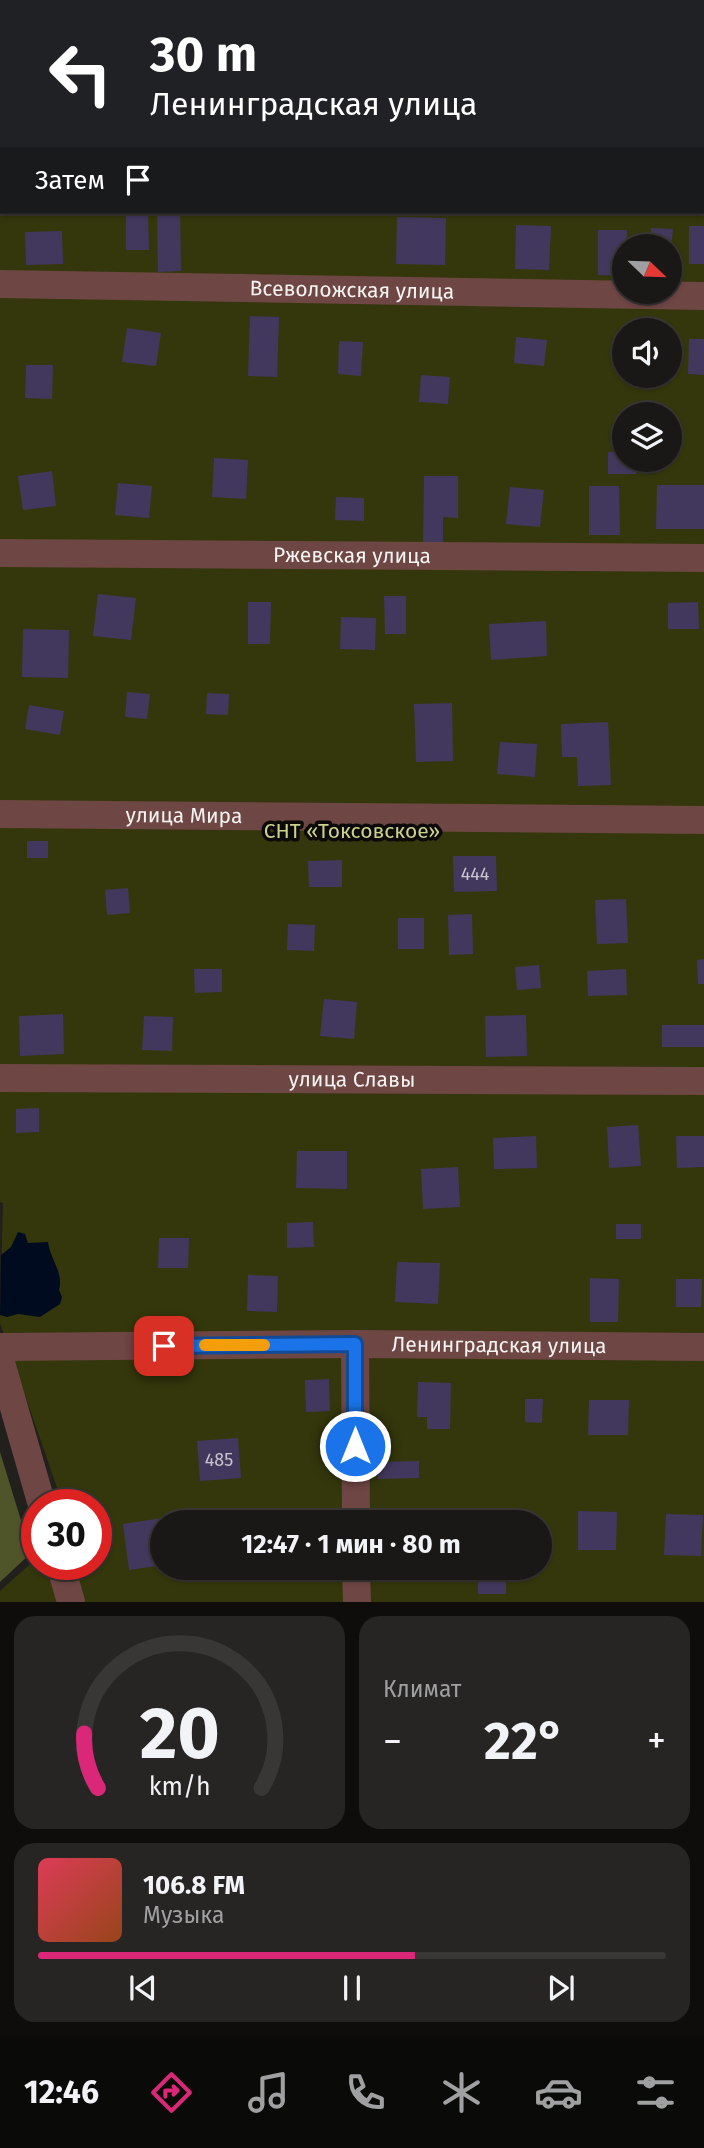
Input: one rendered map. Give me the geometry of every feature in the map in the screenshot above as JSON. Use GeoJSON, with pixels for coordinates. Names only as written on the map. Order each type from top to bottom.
{"type":"FeatureCollection","features":[{"type":"Feature","properties":{"kind":"street","name":"Всеволожская улица"},"geometry":{"type":"LineString","coordinates":[[0,284],[704,296]]}},
{"type":"Feature","properties":{"kind":"street","name":"Ржевская улица"},"geometry":{"type":"LineString","coordinates":[[0,553],[704,558]]}},
{"type":"Feature","properties":{"kind":"street","name":"улица Мира"},"geometry":{"type":"LineString","coordinates":[[0,814],[704,820]]}},
{"type":"Feature","properties":{"kind":"street","name":"улица Славы"},"geometry":{"type":"LineString","coordinates":[[0,1078],[704,1081]]}},
{"type":"Feature","properties":{"kind":"street","name":"Ленинградская улица"},"geometry":{"type":"LineString","coordinates":[[0,1347],[355,1344],[704,1348]]}},
{"type":"Feature","properties":{"kind":"street"},"geometry":{"type":"LineString","coordinates":[[355,1344],[356,1510]]}},
{"type":"Feature","properties":{"kind":"street"},"geometry":{"type":"LineString","coordinates":[[0,1359],[37,1489]]}},
{"type":"Feature","properties":{"kind":"street"},"geometry":{"type":"LineString","coordinates":[[65,1580],[71,1602]]}},
{"type":"Feature","properties":{"kind":"street"},"geometry":{"type":"LineString","coordinates":[[356,1580],[357,1602]]}},
{"type":"Feature","properties":{"kind":"green space","name":"СНТ «Токсовское»"},"geometry":{"type":"Polygon","coordinates":[[[0,214],[704,214],[704,1602],[0,1602],[0,1591],[21,1572],[21,1580],[112,1580],[112,1489],[57,1489],[0,1323],[3,1203],[0,1202],[0,214]]]}},
{"type":"Feature","properties":{"kind":"green space"},"geometry":{"type":"Polygon","coordinates":[[[0,1452],[21,1520],[21,1562],[0,1582],[0,1452]]]}},
{"type":"Feature","properties":{"kind":"water"},"geometry":{"type":"Polygon","coordinates":[[[18,1232],[25,1234],[28,1243],[48,1242],[60,1278],[60,1304],[40,1317],[0,1315],[1,1255],[11,1247],[18,1232]]]}},
{"type":"Feature","properties":{"kind":"building"},"geometry":{"type":"Polygon","coordinates":[[[126,214],[148,214],[149,250],[126,250],[126,214]]]}},
{"type":"Feature","properties":{"kind":"building"},"geometry":{"type":"Polygon","coordinates":[[[157,214],[180,214],[181,271],[158,272],[157,214]]]}},
{"type":"Feature","properties":{"kind":"building"},"geometry":{"type":"Polygon","coordinates":[[[397,217],[446,218],[445,265],[396,264],[397,217]]]}},
{"type":"Feature","properties":{"kind":"building"},"geometry":{"type":"Polygon","coordinates":[[[516,225],[551,226],[549,270],[515,269],[516,225]]]}},
{"type":"Feature","properties":{"kind":"building"},"geometry":{"type":"Polygon","coordinates":[[[689,226],[704,226],[704,264],[689,264],[689,226]]]}},
{"type":"Feature","properties":{"kind":"building"},"geometry":{"type":"Polygon","coordinates":[[[651,228],[673,229],[672,234],[651,234],[651,228]]]}},
{"type":"Feature","properties":{"kind":"building"},"geometry":{"type":"Polygon","coordinates":[[[598,230],[627,230],[627,234],[612,234],[612,276],[598,275],[598,230]]]}},
{"type":"Feature","properties":{"kind":"building"},"geometry":{"type":"Polygon","coordinates":[[[62,231],[63,264],[26,265],[25,232],[62,231]]]}},
{"type":"Feature","properties":{"kind":"building"},"geometry":{"type":"Polygon","coordinates":[[[250,316],[279,317],[277,377],[248,376],[250,316]]]}},
{"type":"Feature","properties":{"kind":"building"},"geometry":{"type":"Polygon","coordinates":[[[127,328],[161,333],[156,366],[122,362],[127,328]]]}},
{"type":"Feature","properties":{"kind":"building"},"geometry":{"type":"Polygon","coordinates":[[[516,337],[547,340],[544,366],[514,363],[516,337]]]}},
{"type":"Feature","properties":{"kind":"building"},"geometry":{"type":"Polygon","coordinates":[[[689,339],[704,339],[704,375],[688,374],[689,339]]]}},
{"type":"Feature","properties":{"kind":"building"},"geometry":{"type":"Polygon","coordinates":[[[339,341],[363,342],[361,376],[338,374],[339,341]]]}},
{"type":"Feature","properties":{"kind":"building"},"geometry":{"type":"Polygon","coordinates":[[[26,365],[53,365],[52,399],[25,398],[26,365]]]}},
{"type":"Feature","properties":{"kind":"building"},"geometry":{"type":"Polygon","coordinates":[[[421,375],[450,377],[448,404],[419,402],[421,375]]]}},
{"type":"Feature","properties":{"kind":"building"},"geometry":{"type":"Polygon","coordinates":[[[608,452],[612,452],[612,472],[636,474],[608,474],[608,452]]]}},
{"type":"Feature","properties":{"kind":"building"},"geometry":{"type":"Polygon","coordinates":[[[214,458],[248,460],[246,499],[212,497],[214,458]]]}},
{"type":"Feature","properties":{"kind":"building"},"geometry":{"type":"Polygon","coordinates":[[[52,471],[56,506],[23,510],[18,476],[52,471]]]}},
{"type":"Feature","properties":{"kind":"building"},"geometry":{"type":"Polygon","coordinates":[[[424,476],[458,476],[458,518],[443,517],[443,544],[423,544],[424,476]]]}},
{"type":"Feature","properties":{"kind":"building"},"geometry":{"type":"Polygon","coordinates":[[[118,483],[152,486],[149,518],[115,515],[118,483]]]}},
{"type":"Feature","properties":{"kind":"building"},"geometry":{"type":"Polygon","coordinates":[[[657,485],[704,485],[704,529],[656,529],[657,485]]]}},
{"type":"Feature","properties":{"kind":"building"},"geometry":{"type":"Polygon","coordinates":[[[589,486],[619,486],[620,535],[589,535],[589,486]]]}},
{"type":"Feature","properties":{"kind":"building"},"geometry":{"type":"Polygon","coordinates":[[[510,487],[544,490],[540,527],[506,524],[510,487]]]}},
{"type":"Feature","properties":{"kind":"building"},"geometry":{"type":"Polygon","coordinates":[[[336,497],[364,498],[364,521],[335,520],[336,497]]]}},
{"type":"Feature","properties":{"kind":"building"},"geometry":{"type":"Polygon","coordinates":[[[98,594],[136,598],[131,640],[93,636],[98,594]]]}},
{"type":"Feature","properties":{"kind":"building"},"geometry":{"type":"Polygon","coordinates":[[[384,596],[406,596],[406,634],[385,634],[384,596]]]}},
{"type":"Feature","properties":{"kind":"building"},"geometry":{"type":"Polygon","coordinates":[[[248,602],[271,602],[270,644],[248,644],[248,602]]]}},
{"type":"Feature","properties":{"kind":"building"},"geometry":{"type":"Polygon","coordinates":[[[698,602],[699,629],[668,629],[668,603],[698,602]]]}},
{"type":"Feature","properties":{"kind":"building"},"geometry":{"type":"Polygon","coordinates":[[[341,617],[376,618],[375,650],[340,649],[341,617]]]}},
{"type":"Feature","properties":{"kind":"building"},"geometry":{"type":"Polygon","coordinates":[[[546,621],[547,656],[491,660],[489,624],[546,621]]]}},
{"type":"Feature","properties":{"kind":"building"},"geometry":{"type":"Polygon","coordinates":[[[23,629],[69,630],[68,678],[22,677],[23,629]]]}},
{"type":"Feature","properties":{"kind":"building"},"geometry":{"type":"Polygon","coordinates":[[[127,692],[150,694],[147,719],[125,717],[127,692]]]}},
{"type":"Feature","properties":{"kind":"building"},"geometry":{"type":"Polygon","coordinates":[[[207,693],[229,694],[228,715],[206,714],[207,693]]]}},
{"type":"Feature","properties":{"kind":"building"},"geometry":{"type":"Polygon","coordinates":[[[452,703],[453,761],[416,762],[414,704],[452,703]]]}},
{"type":"Feature","properties":{"kind":"building"},"geometry":{"type":"Polygon","coordinates":[[[29,705],[64,711],[60,735],[25,729],[29,705]]]}},
{"type":"Feature","properties":{"kind":"building"},"geometry":{"type":"Polygon","coordinates":[[[608,722],[611,785],[578,786],[577,757],[562,757],[561,724],[608,722]]]}},
{"type":"Feature","properties":{"kind":"building"},"geometry":{"type":"Polygon","coordinates":[[[500,742],[537,744],[535,777],[497,774],[500,742]]]}},
{"type":"Feature","properties":{"kind":"building"},"geometry":{"type":"Polygon","coordinates":[[[27,841],[48,841],[48,858],[27,858],[27,841]]]}},
{"type":"Feature","properties":{"kind":"building"},"geometry":{"type":"Polygon","coordinates":[[[453,856],[496,856],[497,891],[454,892],[453,856]]]}},
{"type":"Feature","properties":{"kind":"building"},"geometry":{"type":"Polygon","coordinates":[[[342,860],[342,887],[309,887],[308,861],[342,860]]]}},
{"type":"Feature","properties":{"kind":"building"},"geometry":{"type":"Polygon","coordinates":[[[128,888],[130,913],[107,915],[105,890],[128,888]]]}},
{"type":"Feature","properties":{"kind":"building"},"geometry":{"type":"Polygon","coordinates":[[[626,899],[628,943],[597,944],[595,900],[626,899]]]}},
{"type":"Feature","properties":{"kind":"building"},"geometry":{"type":"Polygon","coordinates":[[[472,914],[473,954],[449,955],[448,915],[472,914]]]}},
{"type":"Feature","properties":{"kind":"building"},"geometry":{"type":"Polygon","coordinates":[[[398,918],[424,918],[424,949],[398,949],[398,918]]]}},
{"type":"Feature","properties":{"kind":"building"},"geometry":{"type":"Polygon","coordinates":[[[288,924],[315,925],[314,951],[287,950],[288,924]]]}},
{"type":"Feature","properties":{"kind":"building"},"geometry":{"type":"Polygon","coordinates":[[[704,959],[704,984],[698,984],[697,960],[704,959]]]}},
{"type":"Feature","properties":{"kind":"building"},"geometry":{"type":"Polygon","coordinates":[[[539,965],[541,988],[517,990],[515,967],[539,965]]]}},
{"type":"Feature","properties":{"kind":"building"},"geometry":{"type":"Polygon","coordinates":[[[194,969],[222,969],[222,992],[195,993],[194,969]]]}},
{"type":"Feature","properties":{"kind":"building"},"geometry":{"type":"Polygon","coordinates":[[[626,969],[627,995],[588,996],[587,971],[626,969]]]}},
{"type":"Feature","properties":{"kind":"building"},"geometry":{"type":"Polygon","coordinates":[[[324,999],[357,1002],[354,1039],[320,1036],[324,999]]]}},
{"type":"Feature","properties":{"kind":"building"},"geometry":{"type":"Polygon","coordinates":[[[63,1014],[64,1054],[20,1056],[19,1016],[63,1014]]]}},
{"type":"Feature","properties":{"kind":"building"},"geometry":{"type":"Polygon","coordinates":[[[526,1015],[527,1056],[486,1057],[485,1016],[526,1015]]]}},
{"type":"Feature","properties":{"kind":"building"},"geometry":{"type":"Polygon","coordinates":[[[144,1016],[173,1017],[172,1051],[142,1050],[144,1016]]]}},
{"type":"Feature","properties":{"kind":"building"},"geometry":{"type":"Polygon","coordinates":[[[662,1025],[704,1025],[704,1047],[662,1047],[662,1025]]]}},
{"type":"Feature","properties":{"kind":"building"},"geometry":{"type":"Polygon","coordinates":[[[39,1108],[39,1132],[16,1133],[16,1109],[39,1108]]]}},
{"type":"Feature","properties":{"kind":"building"},"geometry":{"type":"Polygon","coordinates":[[[638,1125],[641,1166],[609,1168],[607,1127],[638,1125]]]}},
{"type":"Feature","properties":{"kind":"building"},"geometry":{"type":"Polygon","coordinates":[[[536,1136],[537,1168],[494,1169],[493,1138],[536,1136]]]}},
{"type":"Feature","properties":{"kind":"building"},"geometry":{"type":"Polygon","coordinates":[[[676,1136],[704,1136],[704,1167],[677,1168],[676,1136]]]}},
{"type":"Feature","properties":{"kind":"building"},"geometry":{"type":"Polygon","coordinates":[[[297,1151],[347,1151],[347,1189],[296,1188],[297,1151]]]}},
{"type":"Feature","properties":{"kind":"building"},"geometry":{"type":"Polygon","coordinates":[[[458,1167],[460,1207],[423,1209],[421,1169],[458,1167]]]}},
{"type":"Feature","properties":{"kind":"building"},"geometry":{"type":"Polygon","coordinates":[[[313,1222],[314,1247],[287,1248],[287,1223],[313,1222]]]}},
{"type":"Feature","properties":{"kind":"building"},"geometry":{"type":"Polygon","coordinates":[[[616,1224],[641,1224],[641,1239],[616,1239],[616,1224]]]}},
{"type":"Feature","properties":{"kind":"building"},"geometry":{"type":"Polygon","coordinates":[[[159,1238],[189,1238],[188,1268],[158,1268],[159,1238]]]}},
{"type":"Feature","properties":{"kind":"building"},"geometry":{"type":"Polygon","coordinates":[[[397,1262],[440,1263],[438,1304],[395,1302],[397,1262]]]}},
{"type":"Feature","properties":{"kind":"building"},"geometry":{"type":"Polygon","coordinates":[[[248,1275],[278,1276],[277,1312],[247,1311],[248,1275]]]}},
{"type":"Feature","properties":{"kind":"building"},"geometry":{"type":"Polygon","coordinates":[[[590,1278],[619,1279],[618,1322],[590,1322],[590,1278]]]}},
{"type":"Feature","properties":{"kind":"building"},"geometry":{"type":"Polygon","coordinates":[[[676,1279],[702,1279],[701,1307],[676,1307],[676,1279]]]}},
{"type":"Feature","properties":{"kind":"building"},"geometry":{"type":"Polygon","coordinates":[[[329,1379],[330,1411],[306,1412],[305,1380],[329,1379]]]}},
{"type":"Feature","properties":{"kind":"building"},"geometry":{"type":"Polygon","coordinates":[[[418,1382],[451,1383],[450,1429],[427,1429],[427,1417],[417,1417],[418,1382]]]}},
{"type":"Feature","properties":{"kind":"building"},"geometry":{"type":"Polygon","coordinates":[[[525,1399],[543,1399],[542,1423],[525,1422],[525,1399]]]}},
{"type":"Feature","properties":{"kind":"building"},"geometry":{"type":"Polygon","coordinates":[[[589,1400],[629,1400],[628,1435],[588,1435],[589,1400]]]}},
{"type":"Feature","properties":{"kind":"building"},"geometry":{"type":"Polygon","coordinates":[[[238,1438],[241,1478],[200,1481],[197,1441],[238,1438]]]}},
{"type":"Feature","properties":{"kind":"building"},"geometry":{"type":"Polygon","coordinates":[[[419,1461],[419,1478],[378,1479],[378,1462],[419,1461]]]}},
{"type":"Feature","properties":{"kind":"building"},"geometry":{"type":"Polygon","coordinates":[[[578,1511],[617,1512],[616,1550],[578,1550],[578,1511]]]}},
{"type":"Feature","properties":{"kind":"building"},"geometry":{"type":"Polygon","coordinates":[[[666,1514],[703,1515],[701,1556],[664,1555],[666,1514]]]}},
{"type":"Feature","properties":{"kind":"building"},"geometry":{"type":"Polygon","coordinates":[[[150,1520],[150,1567],[129,1570],[123,1524],[150,1520]]]}},
{"type":"Feature","properties":{"kind":"building"},"geometry":{"type":"Polygon","coordinates":[[[478,1580],[506,1580],[506,1594],[478,1594],[478,1580]]]}},
{"type":"Feature","properties":{"kind":"slow traffic"},"geometry":{"type":"LineString","coordinates":[[205,1345],[264,1345]]}},
{"type":"Feature","properties":{"kind":"route"},"geometry":{"type":"LineString","coordinates":[[164,1346],[355,1344],[355,1446]]}}]}
